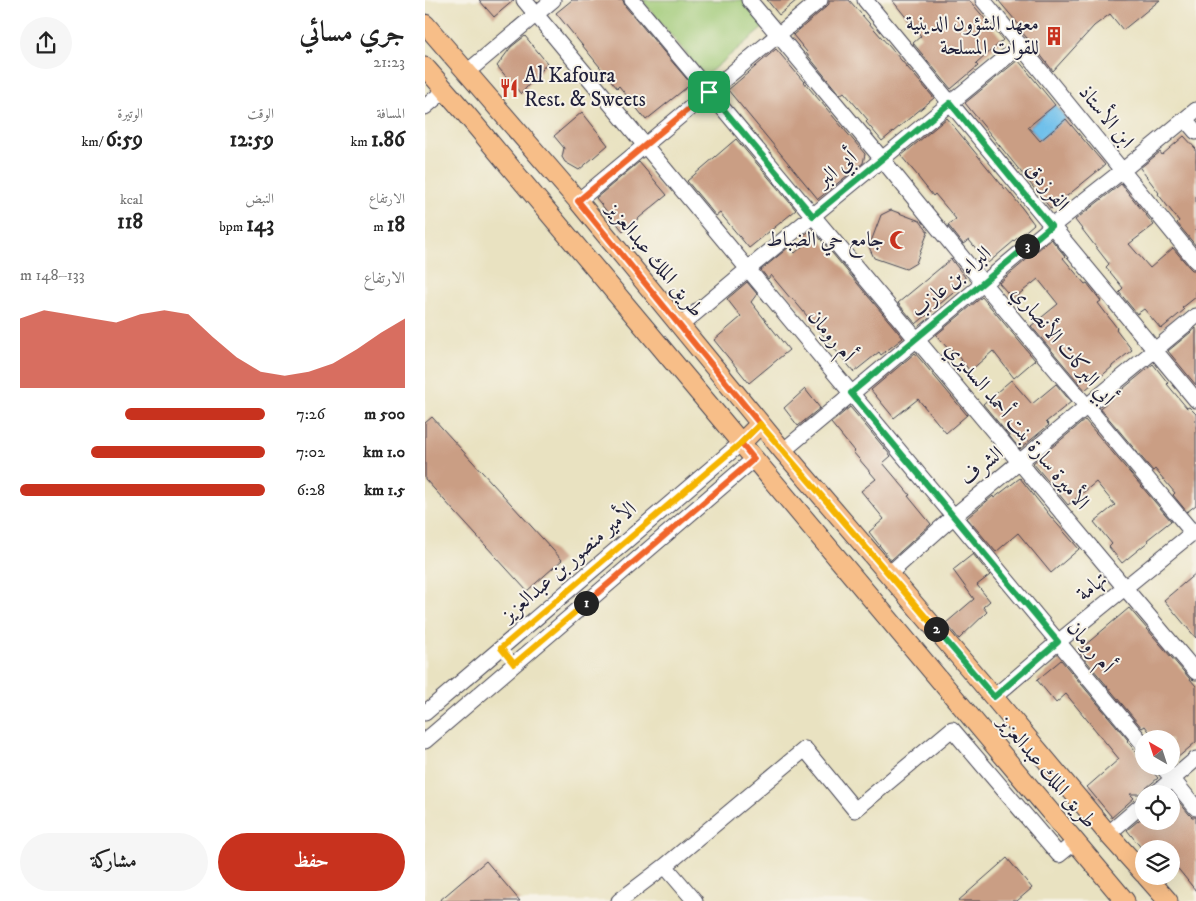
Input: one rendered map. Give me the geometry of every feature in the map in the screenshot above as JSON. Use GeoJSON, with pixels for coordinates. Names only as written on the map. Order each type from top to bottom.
{"type":"FeatureCollection","features":[{"type":"Feature","properties":{"kind":"main road","name":"طريق الملك عبدالعزيز"},"geometry":{"type":"LineString","coordinates":[[425,24],[578,201],[755,418],[1135,864]]}},
{"type":"Feature","properties":{"kind":"main road","name":"طريق الملك عبدالعزيز"},"geometry":{"type":"LineString","coordinates":[[425,67],[1125,901]]}},
{"type":"Feature","properties":{"kind":"main road"},"geometry":{"type":"LineString","coordinates":[[736,437],[755,418]]}},
{"type":"Feature","properties":{"kind":"main road","name":"طريق الملك عبدالعزيز"},"geometry":{"type":"LineString","coordinates":[[1153,885],[1167,901]]}},
{"type":"Feature","properties":{"kind":"street","name":"أم رومان"},"geometry":{"type":"LineString","coordinates":[[523,0],[1135,734]]}},
{"type":"Feature","properties":{"kind":"street"},"geometry":{"type":"LineString","coordinates":[[467,72],[553,0]]}},
{"type":"Feature","properties":{"kind":"street","name":"الأميرة سارة بنت أحمد السديري"},"geometry":{"type":"LineString","coordinates":[[632,0],[1196,672]]}},
{"type":"Feature","properties":{"kind":"street","name":"أبي البركات الأنصاري"},"geometry":{"type":"LineString","coordinates":[[749,0],[883,159],[1086,406],[1194,531]]}},
{"type":"Feature","properties":{"kind":"street"},"geometry":{"type":"LineString","coordinates":[[578,201],[820,0]]}},
{"type":"Feature","properties":{"kind":"street","name":"الفرزدق"},"geometry":{"type":"LineString","coordinates":[[865,0],[1196,400]]}},
{"type":"Feature","properties":{"kind":"street","name":"ابن الأستاذ"},"geometry":{"type":"LineString","coordinates":[[983,0],[1196,261]]}},
{"type":"Feature","properties":{"kind":"street","name":"أبي البر"},"geometry":{"type":"LineString","coordinates":[[680,326],[1021,45]]}},
{"type":"Feature","properties":{"kind":"street"},"geometry":{"type":"LineString","coordinates":[[425,107],[445,90]]}},
{"type":"Feature","properties":{"kind":"street"},"geometry":{"type":"LineString","coordinates":[[1191,115],[1196,132]]}},
{"type":"Feature","properties":{"kind":"street","name":"البراء بن عازب"},"geometry":{"type":"LineString","coordinates":[[783,451],[1051,226],[1191,115]]}},
{"type":"Feature","properties":{"kind":"street","name":"الشرف"},"geometry":{"type":"LineString","coordinates":[[889,574],[954,516],[1196,316]]}},
{"type":"Feature","properties":{"kind":"street","name":"الأمير منصور بن عبدالعزيز"},"geometry":{"type":"LineString","coordinates":[[425,713],[594,569],[736,437]]}},
{"type":"Feature","properties":{"kind":"street","name":"الأمير منصور بن عبدالعزيز"},"geometry":{"type":"LineString","coordinates":[[425,741],[754,459]]}},
{"type":"Feature","properties":{"kind":"street","name":"تهامة"},"geometry":{"type":"LineString","coordinates":[[994,697],[1194,531]]}},
{"type":"Feature","properties":{"kind":"street"},"geometry":{"type":"LineString","coordinates":[[594,569],[607,585]]}},
{"type":"Feature","properties":{"kind":"street"},"geometry":{"type":"LineString","coordinates":[[501,648],[514,664]]}},
{"type":"Feature","properties":{"kind":"street"},"geometry":{"type":"LineString","coordinates":[[619,901],[665,866],[805,749],[855,810],[952,729],[1059,855],[1075,842]]}},
{"type":"Feature","properties":{"kind":"street"},"geometry":{"type":"LineString","coordinates":[[1165,785],[1196,759]]}},
{"type":"Feature","properties":{"kind":"street"},"geometry":{"type":"LineString","coordinates":[[1169,775],[1196,808]]}},
{"type":"Feature","properties":{"kind":"street"},"geometry":{"type":"LineString","coordinates":[[1108,834],[1135,811]]}},
{"type":"Feature","properties":{"kind":"street"},"geometry":{"type":"LineString","coordinates":[[665,866],[695,901]]}},
{"type":"Feature","properties":{"kind":"green space"},"geometry":{"type":"Polygon","coordinates":[[[642,0],[742,0],[764,27],[705,76],[642,0]]]}},
{"type":"Feature","properties":{"kind":"water"},"geometry":{"type":"Polygon","coordinates":[[[1055,105],[1066,118],[1040,140],[1029,127],[1055,105]]]}},
{"type":"Feature","properties":{"kind":"building"},"geometry":{"type":"Polygon","coordinates":[[[479,0],[514,0],[494,17],[479,0]]]}},
{"type":"Feature","properties":{"kind":"building"},"geometry":{"type":"Polygon","coordinates":[[[572,0],[623,0],[625,6],[691,84],[646,120],[619,86],[617,88],[556,13],[572,0]]]}},
{"type":"Feature","properties":{"kind":"building"},"geometry":{"type":"Polygon","coordinates":[[[767,0],[797,0],[779,15],[767,0]]]}},
{"type":"Feature","properties":{"kind":"building"},"geometry":{"type":"Polygon","coordinates":[[[829,0],[849,0],[934,98],[882,141],[866,122],[868,120],[844,92],[840,95],[793,35],[826,7],[829,4],[829,0]]]}},
{"type":"Feature","properties":{"kind":"building"},"geometry":{"type":"Polygon","coordinates":[[[892,0],[969,0],[1003,40],[976,64],[978,66],[951,89],[913,43],[921,36],[892,0]]]}},
{"type":"Feature","properties":{"kind":"building","name":"معهد الشؤون الدينية للقوات المسلحة"},"geometry":{"type":"Polygon","coordinates":[[[998,0],[1160,0],[1123,30],[1110,14],[1094,26],[1053,71],[998,0]]]}},
{"type":"Feature","properties":{"kind":"building"},"geometry":{"type":"Polygon","coordinates":[[[525,36],[547,63],[521,94],[497,66],[511,47],[525,36]]]}},
{"type":"Feature","properties":{"kind":"building"},"geometry":{"type":"Polygon","coordinates":[[[776,49],[865,154],[863,163],[818,199],[728,90],[776,49]]]}},
{"type":"Feature","properties":{"kind":"building"},"geometry":{"type":"Polygon","coordinates":[[[1018,60],[1055,105],[1028,127],[1040,141],[1066,119],[1105,165],[1051,209],[965,103],[1018,60]]]}},
{"type":"Feature","properties":{"kind":"building"},"geometry":{"type":"Polygon","coordinates":[[[582,112],[608,145],[579,170],[565,162],[562,157],[564,148],[554,136],[582,112]]]}},
{"type":"Feature","properties":{"kind":"building"},"geometry":{"type":"Polygon","coordinates":[[[947,118],[1034,224],[988,263],[969,240],[963,244],[948,225],[956,219],[935,194],[933,196],[901,156],[947,118]]]}},
{"type":"Feature","properties":{"kind":"building"},"geometry":{"type":"Polygon","coordinates":[[[1184,136],[1196,149],[1196,246],[1177,223],[1179,221],[1140,168],[1160,152],[1162,155],[1184,136]]]}},
{"type":"Feature","properties":{"kind":"building"},"geometry":{"type":"Polygon","coordinates":[[[736,139],[796,210],[749,248],[720,213],[716,216],[687,181],[736,139]]]}},
{"type":"Feature","properties":{"kind":"building"},"geometry":{"type":"Polygon","coordinates":[[[639,162],[667,195],[623,231],[596,198],[639,162]]]}},
{"type":"Feature","properties":{"kind":"building"},"geometry":{"type":"Polygon","coordinates":[[[1121,184],[1154,225],[1129,244],[1150,268],[1173,248],[1192,270],[1196,270],[1196,297],[1161,329],[1144,309],[1137,314],[1119,292],[1123,288],[1106,267],[1109,264],[1075,220],[1121,184]]]}},
{"type":"Feature","properties":{"kind":"building","name":"جامع حي الضباط"},"geometry":{"type":"Polygon","coordinates":[[[891,210],[920,221],[928,232],[916,263],[906,269],[874,258],[869,247],[881,215],[891,210]]]}},
{"type":"Feature","properties":{"kind":"building"},"geometry":{"type":"Polygon","coordinates":[[[812,229],[903,338],[881,355],[879,352],[854,372],[792,298],[771,275],[768,279],[761,270],[789,247],[795,253],[807,242],[803,236],[812,229]]]}},
{"type":"Feature","properties":{"kind":"building"},"geometry":{"type":"Polygon","coordinates":[[[1051,239],[1065,256],[1063,258],[1101,301],[1098,303],[1132,350],[1085,390],[1031,326],[1058,304],[1038,279],[1013,299],[999,283],[1051,239]]]}},
{"type":"Feature","properties":{"kind":"building"},"geometry":{"type":"Polygon","coordinates":[[[951,259],[965,277],[965,283],[916,324],[898,303],[951,259]]]}},
{"type":"Feature","properties":{"kind":"building"},"geometry":{"type":"Polygon","coordinates":[[[747,282],[757,294],[751,302],[789,350],[749,383],[714,340],[741,317],[727,299],[747,282]]]}},
{"type":"Feature","properties":{"kind":"building"},"geometry":{"type":"Polygon","coordinates":[[[982,297],[1035,360],[1014,378],[993,351],[970,371],[952,349],[950,351],[936,335],[982,297]]]}},
{"type":"Feature","properties":{"kind":"building"},"geometry":{"type":"Polygon","coordinates":[[[1196,328],[1196,385],[1168,351],[1196,328]]]}},
{"type":"Feature","properties":{"kind":"building"},"geometry":{"type":"Polygon","coordinates":[[[915,353],[967,415],[946,433],[918,399],[894,418],[871,390],[915,353]]]}},
{"type":"Feature","properties":{"kind":"building"},"geometry":{"type":"Polygon","coordinates":[[[1153,364],[1187,408],[1189,407],[1196,414],[1196,505],[1187,512],[1173,495],[1175,493],[1155,469],[1153,471],[1100,408],[1153,364]]]}},
{"type":"Feature","properties":{"kind":"building"},"geometry":{"type":"Polygon","coordinates":[[[1011,380],[1032,404],[1056,384],[1071,402],[1046,422],[1049,425],[1020,449],[983,404],[1011,380]]]}},
{"type":"Feature","properties":{"kind":"building"},"geometry":{"type":"Polygon","coordinates":[[[805,389],[820,408],[798,426],[784,408],[805,389]]]}},
{"type":"Feature","properties":{"kind":"building"},"geometry":{"type":"Polygon","coordinates":[[[850,407],[891,456],[883,463],[931,524],[891,560],[869,532],[884,519],[861,491],[876,479],[831,423],[850,407]]]}},
{"type":"Feature","properties":{"kind":"building"},"geometry":{"type":"Polygon","coordinates":[[[432,417],[562,560],[527,591],[425,479],[425,423],[432,417]]]}},
{"type":"Feature","properties":{"kind":"building"},"geometry":{"type":"Polygon","coordinates":[[[1085,420],[1171,521],[1122,563],[1109,547],[1112,544],[1094,522],[1115,505],[1096,482],[1068,505],[1033,463],[1085,420]]]}},
{"type":"Feature","properties":{"kind":"building"},"geometry":{"type":"Polygon","coordinates":[[[1020,478],[1079,549],[1051,573],[1018,533],[996,552],[967,518],[993,496],[994,498],[1020,478]]]}},
{"type":"Feature","properties":{"kind":"building"},"geometry":{"type":"Polygon","coordinates":[[[973,554],[990,575],[977,585],[990,601],[983,607],[987,612],[959,639],[946,623],[974,599],[953,570],[973,554]]]}},
{"type":"Feature","properties":{"kind":"building"},"geometry":{"type":"Polygon","coordinates":[[[1196,573],[1196,638],[1164,600],[1196,573]]]}},
{"type":"Feature","properties":{"kind":"building"},"geometry":{"type":"Polygon","coordinates":[[[1129,608],[1196,686],[1196,742],[1180,756],[1180,730],[1148,730],[1145,726],[1142,728],[1078,651],[1129,608]]]}},
{"type":"Feature","properties":{"kind":"building"},"geometry":{"type":"Polygon","coordinates":[[[1061,660],[1128,740],[1135,751],[1135,775],[1156,775],[1158,778],[1150,785],[1135,785],[1135,794],[1130,794],[1134,798],[1111,818],[1087,787],[1119,759],[1066,694],[1056,703],[1037,680],[1061,660]]]}},
{"type":"Feature","properties":{"kind":"building"},"geometry":{"type":"Polygon","coordinates":[[[1180,803],[1192,817],[1196,817],[1196,891],[1180,871],[1180,840],[1135,840],[1127,830],[1135,823],[1135,830],[1180,830],[1180,803]]]}},
{"type":"Feature","properties":{"kind":"building"},"geometry":{"type":"Polygon","coordinates":[[[1007,858],[1032,888],[1017,901],[958,901],[1007,858]]]}},
{"type":"Feature","properties":{"kind":"building"},"geometry":{"type":"Polygon","coordinates":[[[486,861],[520,901],[439,901],[486,861]]]}},
{"type":"Feature","properties":{"kind":"place","name":"معهد الشؤون الدينية للقوات المسلحة"},"geometry":{"type":"Point","coordinates":[1054,36]}},
{"type":"Feature","properties":{"kind":"place","name":"Al Kafoura Rest. & Sweets"},"geometry":{"type":"Point","coordinates":[509,88]}},
{"type":"Feature","properties":{"kind":"place","name":"جامع حي الضباط"},"geometry":{"type":"Point","coordinates":[899,240]}},
{"type":"Feature","properties":{"kind":"route"},"geometry":{"type":"LineString","coordinates":[[709,92],[578,201],[760,424],[741,443],[754,459],[514,664],[501,648],[741,443],[760,424],[994,697],[1058,642],[851,393],[1051,226],[950,103],[813,216],[709,92]]}}]}
